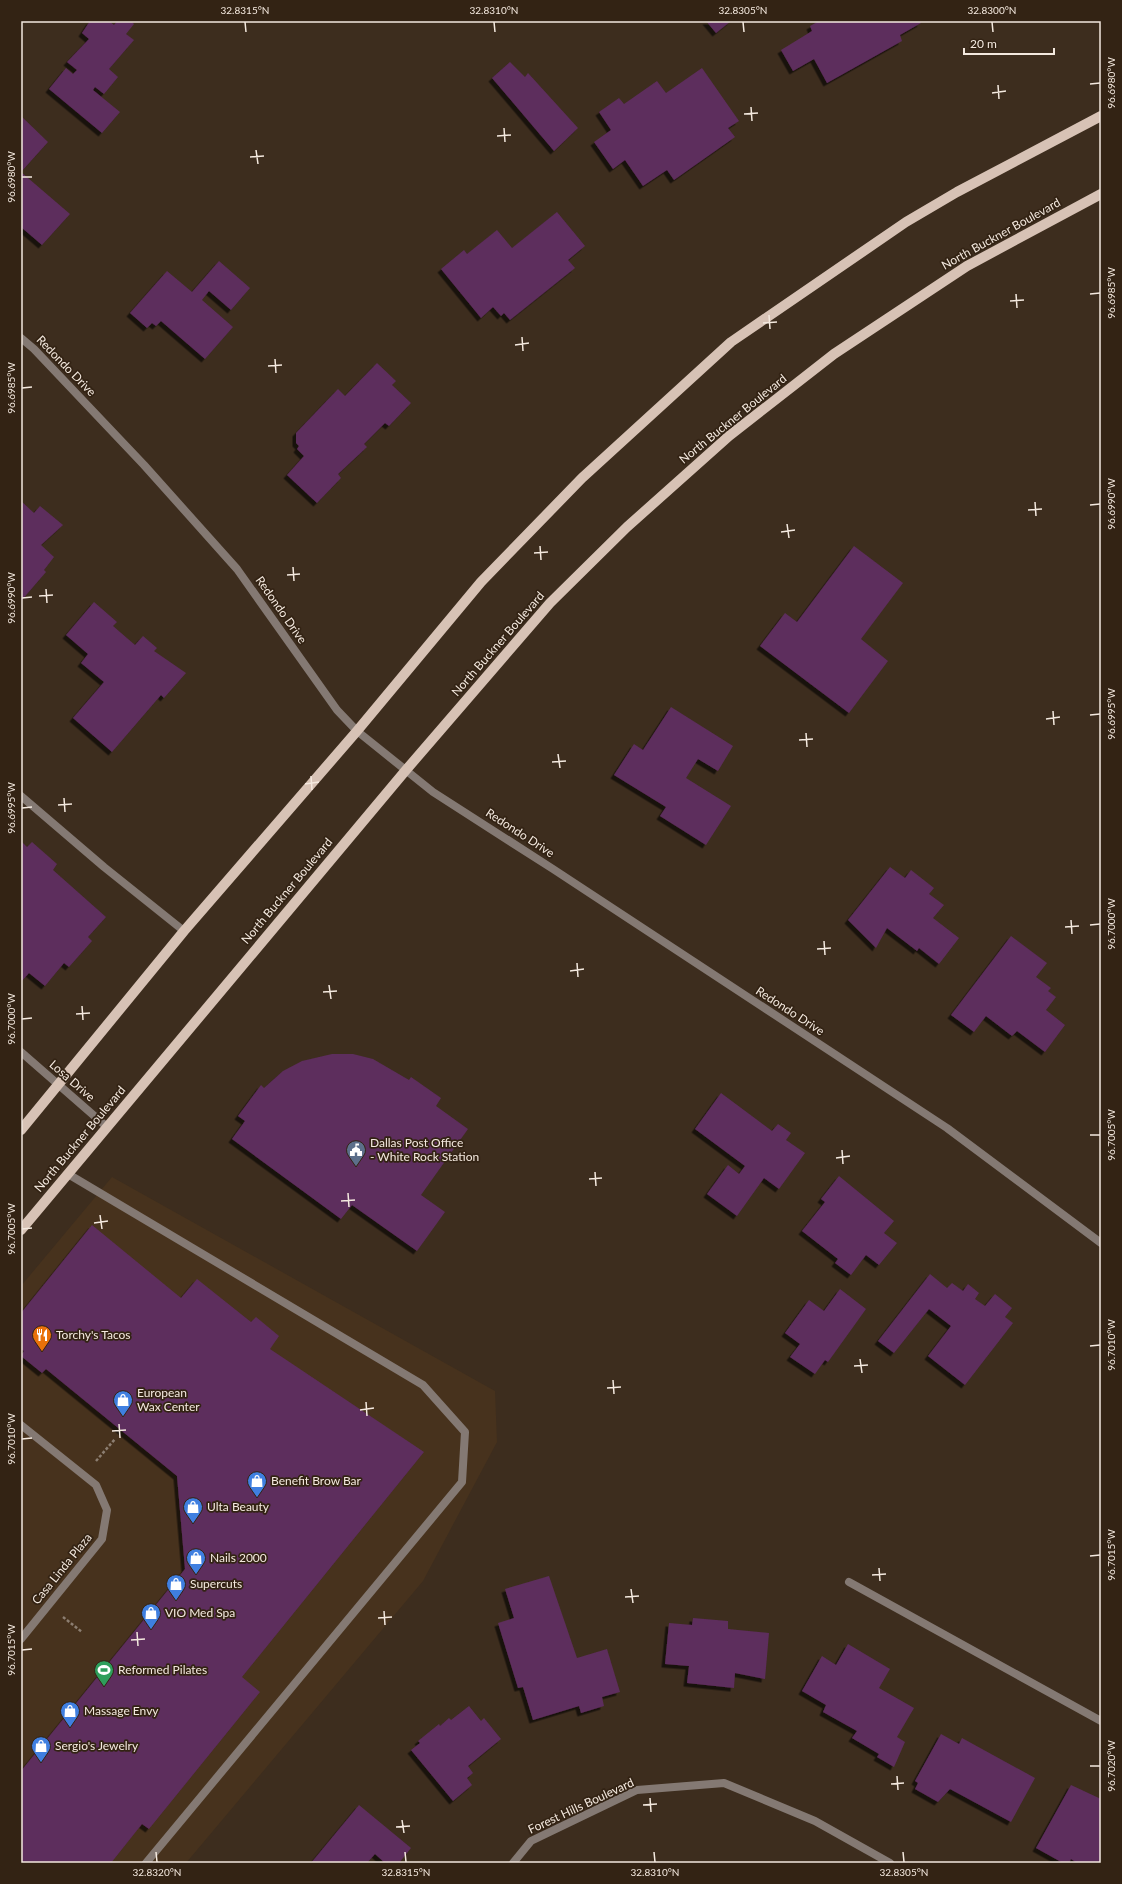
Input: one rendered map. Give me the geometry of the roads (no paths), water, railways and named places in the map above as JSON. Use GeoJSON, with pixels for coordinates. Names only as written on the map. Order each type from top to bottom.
{"type":"FeatureCollection","features":[{"type":"Feature","properties":{"kind":"main road"},"geometry":{"type":"LineString","coordinates":[[21,1130],[184,931],[356,731],[480,582],[582,478],[730,342],[906,222],[956,192],[1101,116]]}},
{"type":"Feature","properties":{"kind":"main road","name":"North Buckner Boulevard"},"geometry":{"type":"LineString","coordinates":[[21,1230],[406,770],[550,603],[627,527],[729,436],[834,354],[966,266],[1101,194]]}},
{"type":"Feature","properties":{"kind":"street","name":"Redondo Drive"},"geometry":{"type":"LineString","coordinates":[[21,338],[34,349],[144,465],[237,569],[337,710],[356,731],[433,792],[553,869],[947,1128],[1101,1243]]}},
{"type":"Feature","properties":{"kind":"street"},"geometry":{"type":"LineString","coordinates":[[21,796],[104,867],[184,931]]}},
{"type":"Feature","properties":{"kind":"street","name":"Losa Drive"},"geometry":{"type":"LineString","coordinates":[[21,1052],[107,1127]]}},
{"type":"Feature","properties":{"kind":"street"},"geometry":{"type":"LineString","coordinates":[[68,1174],[423,1385],[465,1432],[462,1482],[146,1863]]}},
{"type":"Feature","properties":{"kind":"street","name":"Casa Linda Plaza"},"geometry":{"type":"LineString","coordinates":[[21,1425],[96,1485],[107,1510],[102,1539],[21,1639]]}},
{"type":"Feature","properties":{"kind":"street"},"geometry":{"type":"LineString","coordinates":[[850,1582],[1101,1721]]}},
{"type":"Feature","properties":{"kind":"street","name":"Forest Hills Boulevard"},"geometry":{"type":"LineString","coordinates":[[513,1863],[531,1841],[637,1790],[724,1783],[815,1821],[890,1863]]}},
{"type":"Feature","properties":{"kind":"place","name":"Dallas Post Office - White Rock Station"},"geometry":{"type":"Point","coordinates":[356,1167]}},
{"type":"Feature","properties":{"kind":"place","name":"Torchy's Tacos"},"geometry":{"type":"Point","coordinates":[42,1352]}},
{"type":"Feature","properties":{"kind":"place","name":"European Wax Center"},"geometry":{"type":"Point","coordinates":[123,1417]}},
{"type":"Feature","properties":{"kind":"place","name":"Benefit Brow Bar"},"geometry":{"type":"Point","coordinates":[257,1498]}},
{"type":"Feature","properties":{"kind":"place","name":"Ulta Beauty"},"geometry":{"type":"Point","coordinates":[193,1524]}},
{"type":"Feature","properties":{"kind":"place","name":"Nails 2000"},"geometry":{"type":"Point","coordinates":[196,1575]}},
{"type":"Feature","properties":{"kind":"place","name":"Supercuts"},"geometry":{"type":"Point","coordinates":[176,1601]}},
{"type":"Feature","properties":{"kind":"place","name":"VIO Med Spa"},"geometry":{"type":"Point","coordinates":[151,1630]}},
{"type":"Feature","properties":{"kind":"place","name":"Reformed Pilates"},"geometry":{"type":"Point","coordinates":[104,1687]}},
{"type":"Feature","properties":{"kind":"place","name":"Massage Envy"},"geometry":{"type":"Point","coordinates":[70,1728]}},
{"type":"Feature","properties":{"kind":"place","name":"Sergio's Jewelry"},"geometry":{"type":"Point","coordinates":[41,1763]}}]}
